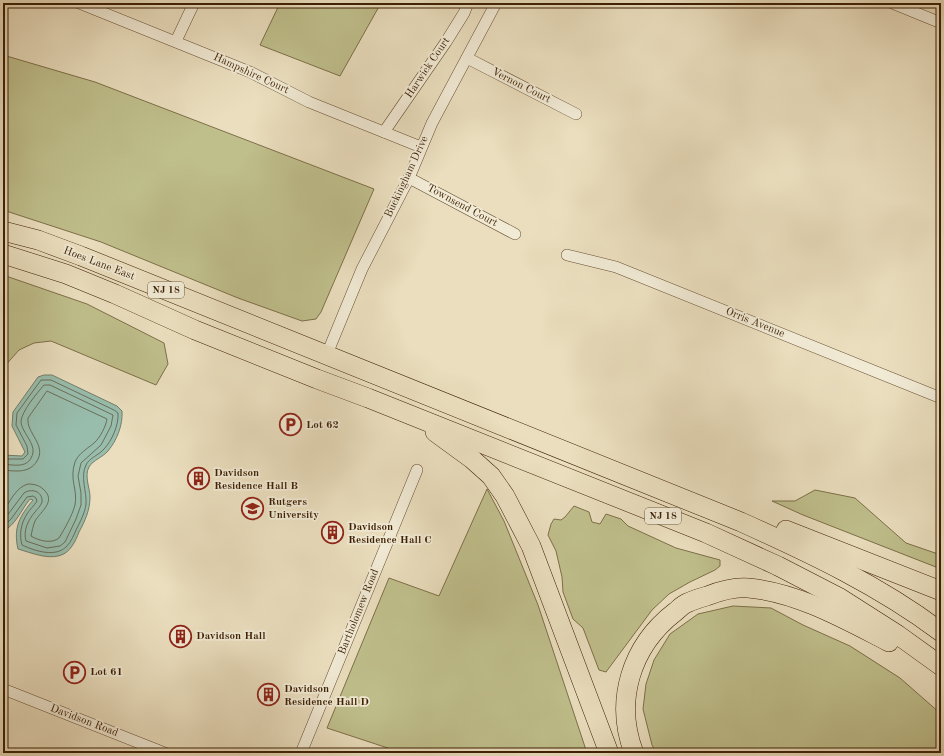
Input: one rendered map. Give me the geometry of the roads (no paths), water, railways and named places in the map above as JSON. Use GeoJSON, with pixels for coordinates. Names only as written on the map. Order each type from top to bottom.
{"type":"FeatureCollection","features":[{"type":"Feature","properties":{"kind":"highway","name":"Hoes Lane East"},"geometry":{"type":"LineString","coordinates":[[3,230],[38,240],[81,256],[326,354]]}},
{"type":"Feature","properties":{"kind":"highway","name":"Hoes Lane East"},"geometry":{"type":"LineString","coordinates":[[3,254],[37,264],[101,288],[195,330],[317,380],[368,398]]}},
{"type":"Feature","properties":{"kind":"highway","name":"NJ 18"},"geometry":{"type":"LineString","coordinates":[[326,354],[741,522],[844,572],[890,598],[941,632]]}},
{"type":"Feature","properties":{"kind":"highway","name":"NJ 18"},"geometry":{"type":"LineString","coordinates":[[368,398],[706,533],[778,566],[840,598],[898,635],[941,666]]}},
{"type":"Feature","properties":{"kind":"highway"},"geometry":{"type":"LineString","coordinates":[[368,398],[443,438],[472,459],[491,476],[505,496],[531,546],[609,753]]}},
{"type":"Feature","properties":{"kind":"highway"},"geometry":{"type":"LineString","coordinates":[[578,456],[700,496],[941,591]]}},
{"type":"Feature","properties":{"kind":"highway"},"geometry":{"type":"LineString","coordinates":[[634,753],[626,721],[626,697],[633,667],[646,642],[663,621],[687,603],[731,589],[746,588],[763,590],[781,594],[818,608],[859,627],[894,646],[941,676]]}},
{"type":"Feature","properties":{"kind":"street","name":"Hampshire Court"},"geometry":{"type":"LineString","coordinates":[[79,3],[250,72],[309,102],[421,147]]}},
{"type":"Feature","properties":{"kind":"street"},"geometry":{"type":"LineString","coordinates":[[176,41],[194,3]]}},
{"type":"Feature","properties":{"kind":"street","name":"Harwick Court"},"geometry":{"type":"LineString","coordinates":[[384,132],[446,42],[464,13],[468,3]]}},
{"type":"Feature","properties":{"kind":"street","name":"Buckingham Drive"},"geometry":{"type":"LineString","coordinates":[[326,354],[362,269],[409,178],[421,147],[466,58],[496,3]]}},
{"type":"Feature","properties":{"kind":"street"},"geometry":{"type":"LineString","coordinates":[[892,3],[941,23]]}},
{"type":"Feature","properties":{"kind":"street","name":"Vernon Court"},"geometry":{"type":"LineString","coordinates":[[466,58],[576,114]]}},
{"type":"Feature","properties":{"kind":"street","name":"Townsend Court"},"geometry":{"type":"LineString","coordinates":[[409,178],[515,234]]}},
{"type":"Feature","properties":{"kind":"street","name":"Orris Avenue"},"geometry":{"type":"LineString","coordinates":[[567,255],[616,267],[941,398]]}},
{"type":"Feature","properties":{"kind":"street","name":"Bartholomew Road"},"geometry":{"type":"LineString","coordinates":[[301,753],[417,470]]}},
{"type":"Feature","properties":{"kind":"street","name":"Davidson Road"},"geometry":{"type":"LineString","coordinates":[[3,689],[165,753]]}},
{"type":"Feature","properties":{"kind":"water"},"geometry":{"type":"Polygon","coordinates":[[[52,375],[117,406],[122,411],[119,432],[114,442],[106,453],[95,460],[89,467],[87,478],[90,502],[83,524],[74,543],[67,552],[54,557],[39,555],[18,549],[16,534],[17,528],[24,511],[33,500],[30,499],[15,521],[3,531],[3,455],[22,456],[25,452],[12,426],[13,412],[38,377],[52,375]]]}},
{"type":"Feature","properties":{"kind":"place","name":"Lot 62"},"geometry":{"type":"Point","coordinates":[290,425]}},
{"type":"Feature","properties":{"kind":"place","name":"Davidson Residence Hall B"},"geometry":{"type":"Point","coordinates":[199,479]}},
{"type":"Feature","properties":{"kind":"place","name":"Rutgers University"},"geometry":{"type":"Point","coordinates":[252,508]}},
{"type":"Feature","properties":{"kind":"place","name":"Davidson Residence Hall C"},"geometry":{"type":"Point","coordinates":[333,533]}},
{"type":"Feature","properties":{"kind":"place","name":"Davidson Hall"},"geometry":{"type":"Point","coordinates":[180,636]}},
{"type":"Feature","properties":{"kind":"place","name":"Lot 61"},"geometry":{"type":"Point","coordinates":[74,672]}},
{"type":"Feature","properties":{"kind":"place","name":"Davidson Residence Hall D"},"geometry":{"type":"Point","coordinates":[269,695]}}]}
